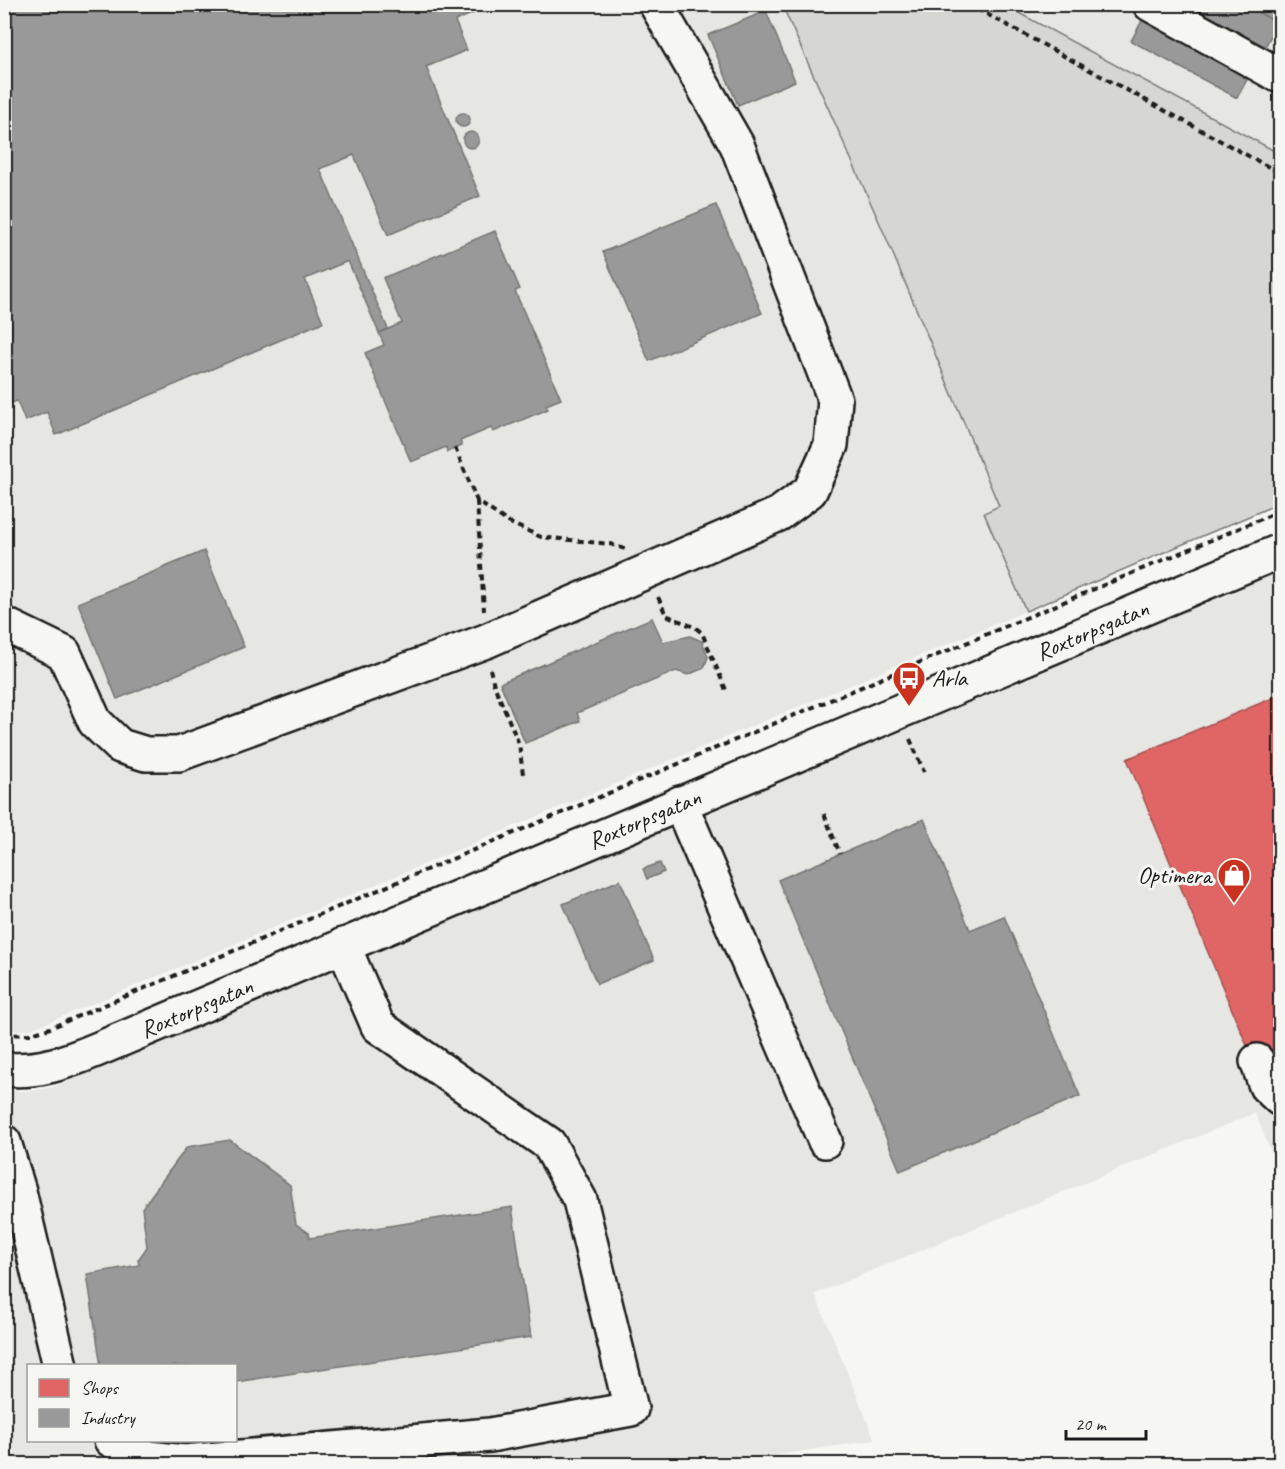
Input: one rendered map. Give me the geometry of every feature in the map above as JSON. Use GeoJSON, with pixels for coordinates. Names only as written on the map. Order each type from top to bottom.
{"type":"FeatureCollection","features":[{"type":"Feature","properties":{"kind":"street"},"geometry":{"type":"LineString","coordinates":[[4,624],[64,653],[95,722],[120,746],[146,754],[179,754],[486,641],[779,514],[810,491],[831,445],[835,400],[737,145],[656,4]]}},
{"type":"Feature","properties":{"kind":"street"},"geometry":{"type":"LineString","coordinates":[[1150,4],[1281,76]]}},
{"type":"Feature","properties":{"kind":"street","name":"Roxtorpsgatan"},"geometry":{"type":"LineString","coordinates":[[4,1069],[42,1068],[66,1062],[1280,553]]}},
{"type":"Feature","properties":{"kind":"street"},"geometry":{"type":"LineString","coordinates":[[680,803],[825,1141]]}},
{"type":"Feature","properties":{"kind":"street"},"geometry":{"type":"LineString","coordinates":[[115,1442],[149,1458],[184,1462],[490,1435],[631,1409],[580,1200],[549,1144],[378,1026],[343,945]]}},
{"type":"Feature","properties":{"kind":"street"},"geometry":{"type":"LineString","coordinates":[[1257,1062],[1266,1086],[1281,1099]]}},
{"type":"Feature","properties":{"kind":"street"},"geometry":{"type":"LineString","coordinates":[[4,1142],[19,1191],[60,1364]]}},
{"type":"Feature","properties":{"kind":"path"},"geometry":{"type":"LineString","coordinates":[[968,4],[1281,173]]}},
{"type":"Feature","properties":{"kind":"path"},"geometry":{"type":"LineString","coordinates":[[4,1035],[32,1034],[50,1028],[1281,511]]}},
{"type":"Feature","properties":{"kind":"path"},"geometry":{"type":"LineString","coordinates":[[907,732],[924,772]]}},
{"type":"Feature","properties":{"kind":"path"},"geometry":{"type":"LineString","coordinates":[[824,814],[840,854]]}},
{"type":"Feature","properties":{"kind":"shaded area"},"geometry":{"type":"Polygon","coordinates":[[[5,5],[782,5],[885,235],[999,506],[984,513],[1026,611],[49,1022],[28,1030],[5,1030],[5,5]]]}},
{"type":"Feature","properties":{"kind":"shaded area"},"geometry":{"type":"Polygon","coordinates":[[[782,5],[1004,5],[1280,154],[1280,503],[1026,611],[984,513],[999,506],[885,235],[782,5]]]}},
{"type":"Feature","properties":{"kind":"shaded area"},"geometry":{"type":"Polygon","coordinates":[[[1004,5],[1280,5],[1280,154],[1004,5]]]}},
{"type":"Feature","properties":{"kind":"shaded area"},"geometry":{"type":"Polygon","coordinates":[[[1280,572],[1280,1174],[1255,1113],[815,1294],[875,1440],[719,1464],[5,1464],[4,1091],[30,1091],[52,1087],[83,1076],[1280,572]]]}},
{"type":"Feature","properties":{"kind":"building: Shops","name":"Optimera"},"geometry":{"type":"Polygon","coordinates":[[[1280,695],[1280,1048],[1253,1060],[1127,759],[1280,695]]]}},
{"type":"Feature","properties":{"kind":"building: Industry"},"geometry":{"type":"Polygon","coordinates":[[[4,4],[495,4],[455,21],[467,50],[426,67],[480,196],[388,235],[354,155],[320,169],[388,329],[379,333],[348,261],[305,279],[323,322],[56,435],[47,412],[25,421],[17,401],[4,406],[4,4]]]}},
{"type":"Feature","properties":{"kind":"building: Industry"},"geometry":{"type":"Polygon","coordinates":[[[1151,4],[1243,4],[1278,23],[1237,98],[1131,41],[1151,4]]]}},
{"type":"Feature","properties":{"kind":"building: Industry"},"geometry":{"type":"Polygon","coordinates":[[[1243,4],[1280,4],[1280,25],[1278,23],[1243,4]]]}},
{"type":"Feature","properties":{"kind":"building: Industry"},"geometry":{"type":"Polygon","coordinates":[[[766,11],[795,81],[738,105],[708,35],[766,11]]]}},
{"type":"Feature","properties":{"kind":"building: Industry"},"geometry":{"type":"Polygon","coordinates":[[[463,113],[468,115],[470,120],[468,125],[463,127],[458,125],[456,120],[458,115],[463,113]]]}},
{"type":"Feature","properties":{"kind":"building: Industry"},"geometry":{"type":"Polygon","coordinates":[[[471,132],[477,134],[479,140],[477,146],[471,148],[465,146],[463,140],[465,134],[471,132]]]}},
{"type":"Feature","properties":{"kind":"building: Industry"},"geometry":{"type":"Polygon","coordinates":[[[716,205],[762,313],[649,361],[603,252],[716,205]]]}},
{"type":"Feature","properties":{"kind":"building: Industry"},"geometry":{"type":"Polygon","coordinates":[[[495,231],[520,289],[515,291],[561,399],[546,405],[548,409],[493,432],[491,428],[460,441],[462,446],[447,452],[446,447],[411,462],[365,353],[384,345],[379,333],[402,323],[383,278],[495,231]]]}},
{"type":"Feature","properties":{"kind":"building: Industry"},"geometry":{"type":"Polygon","coordinates":[[[204,551],[244,647],[117,699],[78,603],[204,551]]]}},
{"type":"Feature","properties":{"kind":"building: Industry"},"geometry":{"type":"Polygon","coordinates":[[[652,618],[663,642],[690,636],[702,641],[708,657],[704,668],[688,675],[676,671],[577,713],[580,721],[525,743],[500,683],[652,618]]]}},
{"type":"Feature","properties":{"kind":"building: Industry"},"geometry":{"type":"Polygon","coordinates":[[[924,819],[970,930],[1004,916],[1080,1096],[900,1171],[778,880],[924,819]]]}},
{"type":"Feature","properties":{"kind":"building: Industry"},"geometry":{"type":"Polygon","coordinates":[[[660,863],[664,872],[647,879],[643,869],[660,863]]]}},
{"type":"Feature","properties":{"kind":"building: Industry"},"geometry":{"type":"Polygon","coordinates":[[[620,880],[654,960],[597,984],[563,904],[620,880]]]}},
{"type":"Feature","properties":{"kind":"building: Industry"},"geometry":{"type":"Polygon","coordinates":[[[230,1140],[290,1185],[296,1224],[309,1233],[310,1238],[512,1207],[531,1337],[237,1382],[237,1364],[101,1364],[87,1274],[139,1265],[138,1260],[147,1247],[142,1208],[187,1147],[230,1140]]]}},
{"type":"Feature","properties":{"kind":"place","name":"Arla"},"geometry":{"type":"Point","coordinates":[909,707]}},
{"type":"Feature","properties":{"kind":"place","name":"Optimera"},"geometry":{"type":"Point","coordinates":[1234,904]}}]}
